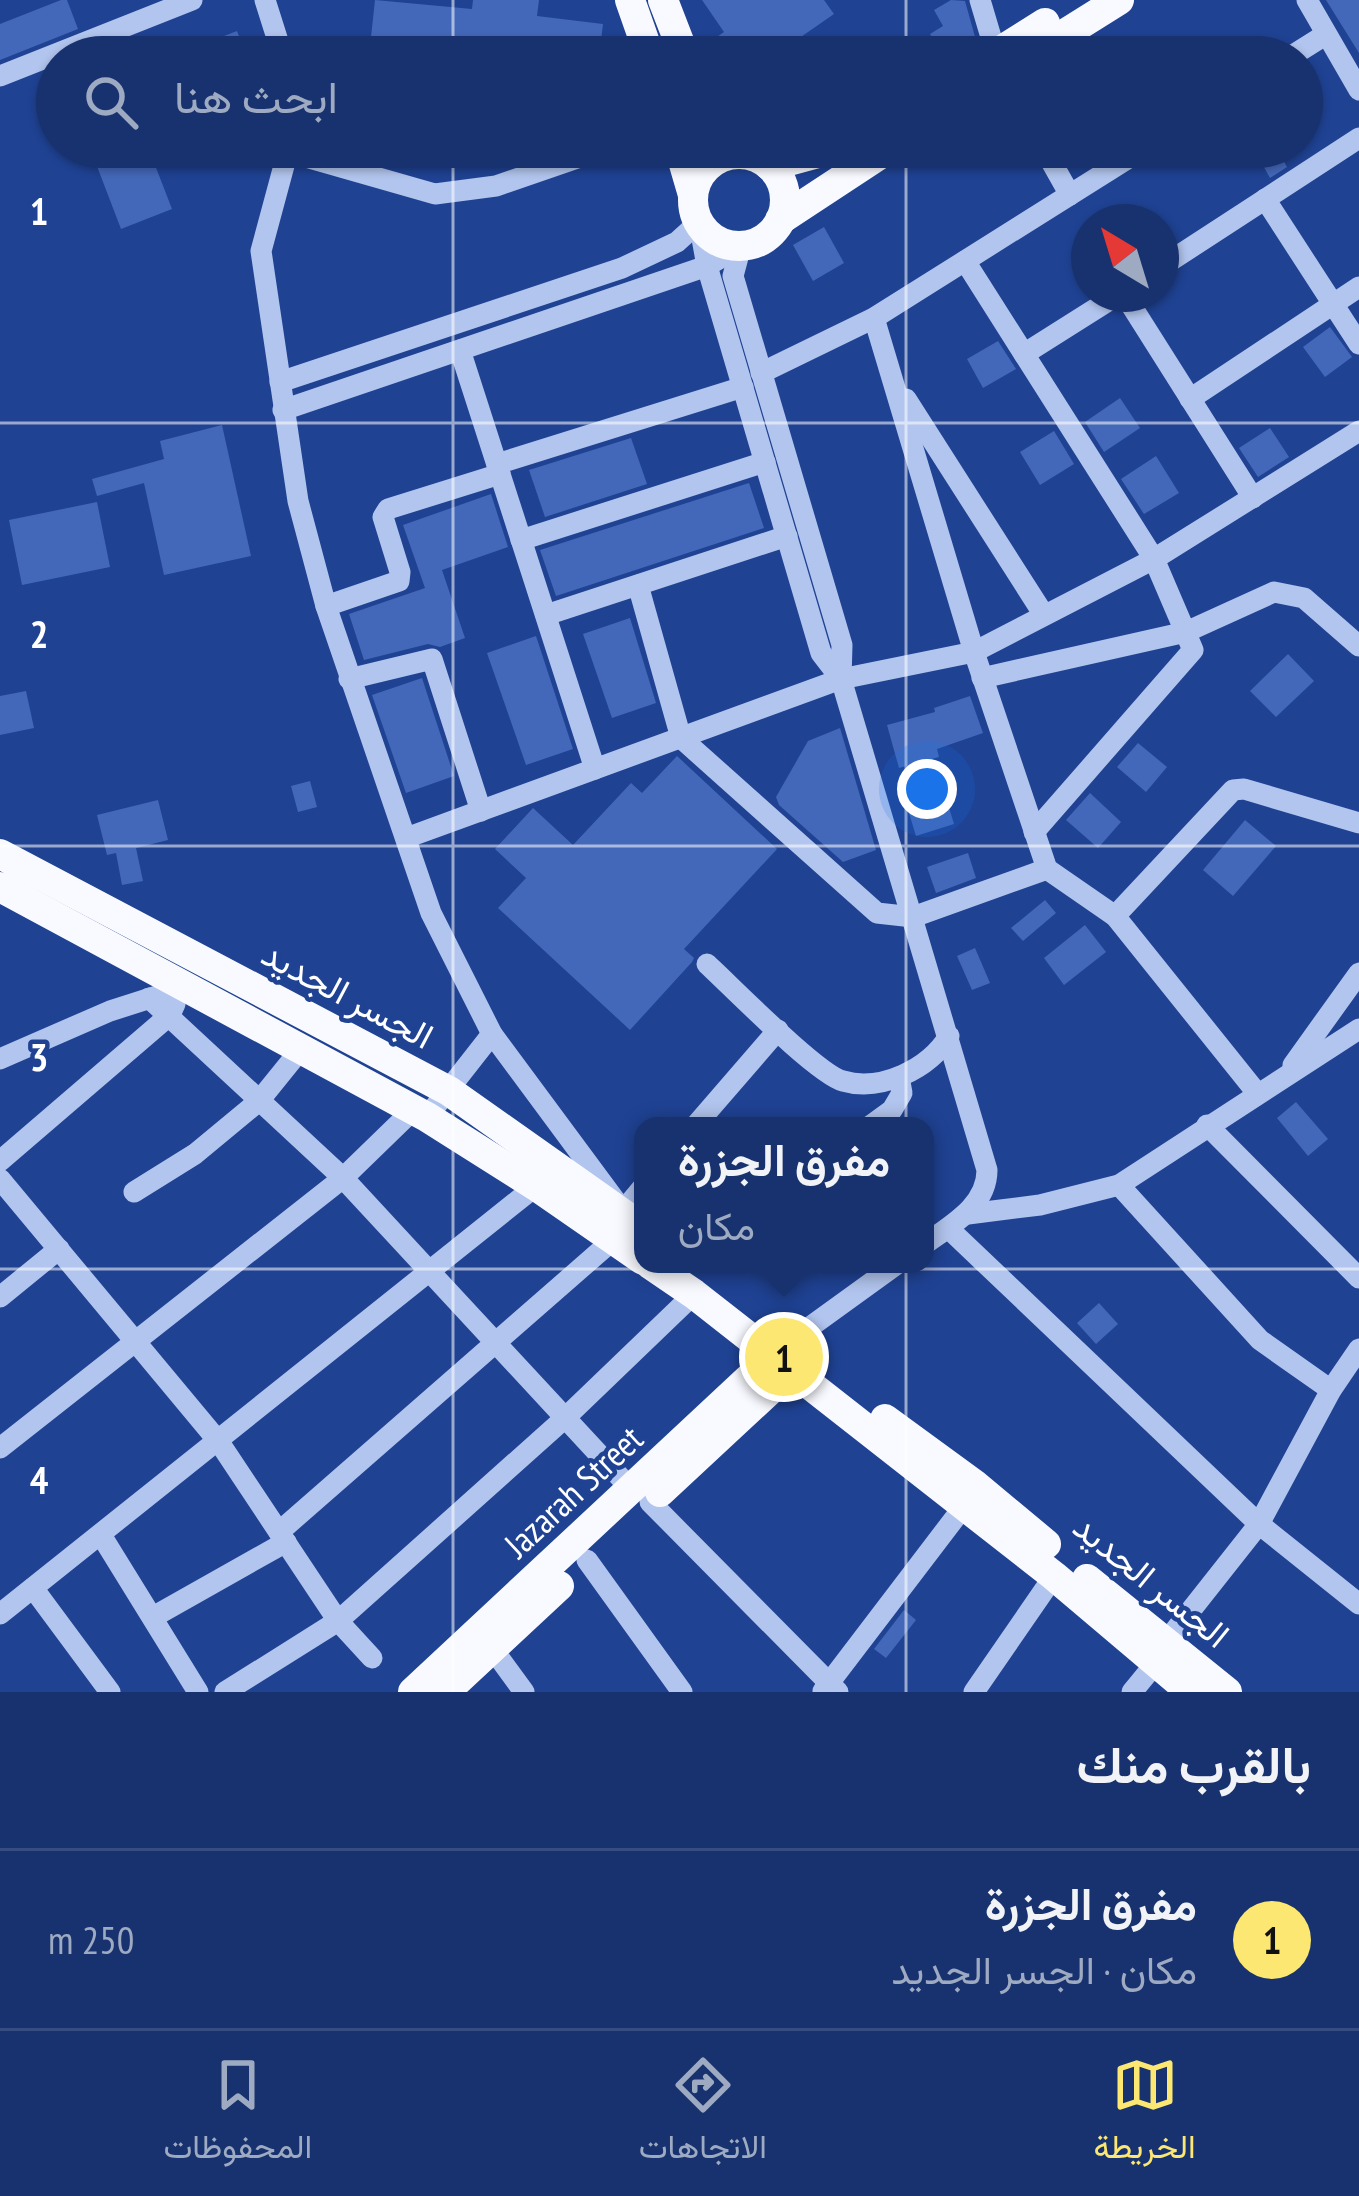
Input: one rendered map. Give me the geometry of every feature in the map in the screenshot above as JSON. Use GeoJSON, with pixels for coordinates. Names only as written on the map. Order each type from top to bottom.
{"type":"FeatureCollection","features":[{"type":"Feature","properties":{"kind":"main road"},"geometry":{"type":"LineString","coordinates":[[630,0],[643,36]]}},
{"type":"Feature","properties":{"kind":"main road"},"geometry":{"type":"LineString","coordinates":[[663,0],[677,36]]}},
{"type":"Feature","properties":{"kind":"main road"},"geometry":{"type":"LineString","coordinates":[[1023,36],[1080,0]]}},
{"type":"Feature","properties":{"kind":"main road"},"geometry":{"type":"LineString","coordinates":[[1062,36],[1119,0]]}},
{"type":"Feature","properties":{"kind":"main road"},"geometry":{"type":"LineString","coordinates":[[686,168],[696,208],[716,240],[741,246],[764,238],[780,220],[859,168]]}},
{"type":"Feature","properties":{"kind":"main road"},"geometry":{"type":"LineString","coordinates":[[696,208],[707,168]]}},
{"type":"Feature","properties":{"kind":"main road"},"geometry":{"type":"LineString","coordinates":[[764,168],[784,191],[780,220]]}},
{"type":"Feature","properties":{"kind":"main road","name":"الجسر الجديد"},"geometry":{"type":"LineString","coordinates":[[0,854],[449,1091],[630,1216]]}},
{"type":"Feature","properties":{"kind":"main road","name":"الجسر الجديد"},"geometry":{"type":"LineString","coordinates":[[0,887],[177,1001],[301,1049],[420,1114],[536,1186],[630,1216]]}},
{"type":"Feature","properties":{"kind":"main road","name":"الجسر الجديد"},"geometry":{"type":"LineString","coordinates":[[690,1279],[1054,1576],[1160,1654],[1227,1692]]}},
{"type":"Feature","properties":{"kind":"main road","name":"الجسر الجديد"},"geometry":{"type":"LineString","coordinates":[[787,1358],[974,1484],[1160,1654],[1191,1692]]}},
{"type":"Feature","properties":{"kind":"main road","name":"Jazarah Street"},"geometry":{"type":"LineString","coordinates":[[413,1692],[641,1496],[787,1358]]}},
{"type":"Feature","properties":{"kind":"main road","name":"Jazarah Street"},"geometry":{"type":"LineString","coordinates":[[445,1692],[587,1560],[641,1496]]}},
{"type":"Feature","properties":{"kind":"street"},"geometry":{"type":"LineString","coordinates":[[101,36],[192,0]]}},
{"type":"Feature","properties":{"kind":"street"},"geometry":{"type":"LineString","coordinates":[[265,0],[276,36]]}},
{"type":"Feature","properties":{"kind":"street"},"geometry":{"type":"LineString","coordinates":[[980,0],[989,36]]}},
{"type":"Feature","properties":{"kind":"street"},"geometry":{"type":"LineString","coordinates":[[1307,0],[1359,90]]}},
{"type":"Feature","properties":{"kind":"street"},"geometry":{"type":"LineString","coordinates":[[0,76],[36,62]]}},
{"type":"Feature","properties":{"kind":"street"},"geometry":{"type":"LineString","coordinates":[[1323,161],[1359,138]]}},
{"type":"Feature","properties":{"kind":"street"},"geometry":{"type":"LineString","coordinates":[[153,1618],[283,1537],[630,1216],[491,1034],[431,913],[349,679],[298,501],[261,251],[284,168]]}},
{"type":"Feature","properties":{"kind":"street"},"geometry":{"type":"LineString","coordinates":[[351,168],[435,194],[496,186],[548,168]]}},
{"type":"Feature","properties":{"kind":"street"},"geometry":{"type":"LineString","coordinates":[[1055,168],[1070,195]]}},
{"type":"Feature","properties":{"kind":"street"},"geometry":{"type":"LineString","coordinates":[[326,606],[399,580],[383,517],[388,509],[752,380],[874,318],[1113,168]]}},
{"type":"Feature","properties":{"kind":"street"},"geometry":{"type":"LineString","coordinates":[[1179,255],[1313,168]]}},
{"type":"Feature","properties":{"kind":"street"},"geometry":{"type":"LineString","coordinates":[[1265,199],[1359,344]]}},
{"type":"Feature","properties":{"kind":"street"},"geometry":{"type":"LineString","coordinates":[[280,382],[622,268],[676,242],[696,208]]}},
{"type":"Feature","properties":{"kind":"street"},"geometry":{"type":"LineString","coordinates":[[696,208],[707,266],[752,380],[842,645],[842,680],[987,1170],[985,1188],[968,1214],[934,1238]]}},
{"type":"Feature","properties":{"kind":"street"},"geometry":{"type":"LineString","coordinates":[[283,410],[707,266],[741,246]]}},
{"type":"Feature","properties":{"kind":"street"},"geometry":{"type":"LineString","coordinates":[[741,246],[733,276],[765,463],[821,653],[842,680]]}},
{"type":"Feature","properties":{"kind":"street"},"geometry":{"type":"LineString","coordinates":[[965,261],[1154,559],[1193,650],[1034,832]]}},
{"type":"Feature","properties":{"kind":"street"},"geometry":{"type":"LineString","coordinates":[[1190,398],[1359,287]]}},
{"type":"Feature","properties":{"kind":"street"},"geometry":{"type":"LineString","coordinates":[[1024,354],[1092,312]]}},
{"type":"Feature","properties":{"kind":"street"},"geometry":{"type":"LineString","coordinates":[[1133,312],[1253,498]]}},
{"type":"Feature","properties":{"kind":"street"},"geometry":{"type":"LineString","coordinates":[[874,318],[974,652],[1047,869],[1115,916],[1257,1093]]}},
{"type":"Feature","properties":{"kind":"street"},"geometry":{"type":"LineString","coordinates":[[460,350],[595,769]]}},
{"type":"Feature","properties":{"kind":"street"},"geometry":{"type":"LineString","coordinates":[[891,375],[1045,615]]}},
{"type":"Feature","properties":{"kind":"street"},"geometry":{"type":"LineString","coordinates":[[406,838],[842,680],[974,652],[1154,559],[1359,431]]}},
{"type":"Feature","properties":{"kind":"street"},"geometry":{"type":"LineString","coordinates":[[521,540],[765,463]]}},
{"type":"Feature","properties":{"kind":"street"},"geometry":{"type":"LineString","coordinates":[[545,615],[787,536]]}},
{"type":"Feature","properties":{"kind":"street"},"geometry":{"type":"LineString","coordinates":[[638,585],[681,738],[877,914],[913,916],[1047,869]]}},
{"type":"Feature","properties":{"kind":"street"},"geometry":{"type":"LineString","coordinates":[[982,677],[1186,632],[1274,592],[1304,598],[1359,646]]}},
{"type":"Feature","properties":{"kind":"street"},"geometry":{"type":"LineString","coordinates":[[349,679],[432,659],[481,811]]}},
{"type":"Feature","properties":{"kind":"street"},"geometry":{"type":"LineString","coordinates":[[1115,916],[1233,790],[1244,789],[1359,823]]}},
{"type":"Feature","properties":{"kind":"street"},"geometry":{"type":"LineString","coordinates":[[707,964],[840,1081],[871,1083],[898,1077],[941,1050],[949,1036]]}},
{"type":"Feature","properties":{"kind":"street"},"geometry":{"type":"LineString","coordinates":[[1285,1075],[1359,973]]}},
{"type":"Feature","properties":{"kind":"street"},"geometry":{"type":"LineString","coordinates":[[0,1059],[149,998],[177,1001],[259,1101],[343,1178],[565,1418],[830,1689],[964,1506]]}},
{"type":"Feature","properties":{"kind":"street"},"geometry":{"type":"LineString","coordinates":[[0,1161],[177,1001]]}},
{"type":"Feature","properties":{"kind":"street"},"geometry":{"type":"LineString","coordinates":[[968,1214],[1040,1205],[1119,1185],[1359,1029]]}},
{"type":"Feature","properties":{"kind":"street"},"geometry":{"type":"LineString","coordinates":[[703,1117],[778,1030]]}},
{"type":"Feature","properties":{"kind":"street"},"geometry":{"type":"LineString","coordinates":[[0,1448],[449,1091],[491,1034]]}},
{"type":"Feature","properties":{"kind":"street"},"geometry":{"type":"LineString","coordinates":[[134,1192],[195,1154],[259,1101],[301,1049]]}},
{"type":"Feature","properties":{"kind":"street"},"geometry":{"type":"LineString","coordinates":[[882,1117],[902,1093],[898,1077]]}},
{"type":"Feature","properties":{"kind":"street"},"geometry":{"type":"LineString","coordinates":[[1207,1125],[1359,1278]]}},
{"type":"Feature","properties":{"kind":"street"},"geometry":{"type":"LineString","coordinates":[[0,1179],[219,1442],[338,1622],[372,1658]]}},
{"type":"Feature","properties":{"kind":"street"},"geometry":{"type":"LineString","coordinates":[[1119,1185],[1260,1340],[1331,1390]]}},
{"type":"Feature","properties":{"kind":"street"},"geometry":{"type":"LineString","coordinates":[[0,1614],[536,1186]]}},
{"type":"Feature","properties":{"kind":"street"},"geometry":{"type":"LineString","coordinates":[[948,1228],[1259,1523],[1357,1600]]}},
{"type":"Feature","properties":{"kind":"street"},"geometry":{"type":"LineString","coordinates":[[0,1297],[59,1250]]}},
{"type":"Feature","properties":{"kind":"street"},"geometry":{"type":"LineString","coordinates":[[787,1358],[886,1273]]}},
{"type":"Feature","properties":{"kind":"street"},"geometry":{"type":"LineString","coordinates":[[225,1692],[338,1622],[565,1418],[690,1279]]}},
{"type":"Feature","properties":{"kind":"street"},"geometry":{"type":"LineString","coordinates":[[1132,1692],[1259,1523],[1331,1390],[1359,1349]]}},
{"type":"Feature","properties":{"kind":"street"},"geometry":{"type":"LineString","coordinates":[[100,1534],[198,1692]]}},
{"type":"Feature","properties":{"kind":"street"},"geometry":{"type":"LineString","coordinates":[[587,1560],[682,1692]]}},
{"type":"Feature","properties":{"kind":"street"},"geometry":{"type":"LineString","coordinates":[[974,1692],[1054,1576]]}},
{"type":"Feature","properties":{"kind":"street"},"geometry":{"type":"LineString","coordinates":[[33,1588],[110,1692]]}},
{"type":"Feature","properties":{"kind":"street"},"geometry":{"type":"LineString","coordinates":[[492,1648],[524,1692]]}},
{"type":"Feature","properties":{"kind":"building"},"geometry":{"type":"Polygon","coordinates":[[[67,0],[78,29],[60,36],[36,36],[36,46],[0,60],[0,24],[67,0]]]}},
{"type":"Feature","properties":{"kind":"building"},"geometry":{"type":"Polygon","coordinates":[[[375,0],[472,9],[473,0],[539,0],[537,16],[603,24],[602,36],[371,36],[375,0]]]}},
{"type":"Feature","properties":{"kind":"building"},"geometry":{"type":"Polygon","coordinates":[[[702,0],[824,0],[834,14],[802,36],[718,36],[724,32],[702,0]]]}},
{"type":"Feature","properties":{"kind":"building"},"geometry":{"type":"Polygon","coordinates":[[[951,0],[965,1],[975,36],[931,36],[943,26],[934,10],[951,0]]]}},
{"type":"Feature","properties":{"kind":"building"},"geometry":{"type":"Polygon","coordinates":[[[1326,0],[1359,0],[1359,53],[1326,0]]]}},
{"type":"Feature","properties":{"kind":"building"},"geometry":{"type":"Polygon","coordinates":[[[98,168],[156,168],[172,209],[121,229],[98,168]]]}},
{"type":"Feature","properties":{"kind":"building"},"geometry":{"type":"Polygon","coordinates":[[[1264,168],[1285,168],[1270,178],[1264,168]]]}},
{"type":"Feature","properties":{"kind":"building"},"geometry":{"type":"Polygon","coordinates":[[[824,227],[844,263],[813,281],[793,245],[824,227]]]}},
{"type":"Feature","properties":{"kind":"building"},"geometry":{"type":"Polygon","coordinates":[[[1330,327],[1352,357],[1325,377],[1303,347],[1330,327]]]}},
{"type":"Feature","properties":{"kind":"building"},"geometry":{"type":"Polygon","coordinates":[[[998,341],[1016,369],[983,388],[967,359],[998,341]]]}},
{"type":"Feature","properties":{"kind":"building"},"geometry":{"type":"Polygon","coordinates":[[[1120,398],[1140,428],[1104,452],[1085,422],[1120,398]]]}},
{"type":"Feature","properties":{"kind":"building"},"geometry":{"type":"Polygon","coordinates":[[[222,425],[251,556],[164,575],[144,483],[97,496],[92,479],[164,459],[160,441],[222,425]]]}},
{"type":"Feature","properties":{"kind":"building"},"geometry":{"type":"Polygon","coordinates":[[[1270,428],[1289,457],[1258,477],[1239,448],[1270,428]]]}},
{"type":"Feature","properties":{"kind":"building"},"geometry":{"type":"Polygon","coordinates":[[[1054,431],[1074,464],[1040,485],[1020,452],[1054,431]]]}},
{"type":"Feature","properties":{"kind":"building"},"geometry":{"type":"Polygon","coordinates":[[[631,438],[647,484],[545,517],[529,470],[631,438]]]}},
{"type":"Feature","properties":{"kind":"building"},"geometry":{"type":"Polygon","coordinates":[[[1156,456],[1179,493],[1144,514],[1121,479],[1156,456]]]}},
{"type":"Feature","properties":{"kind":"building"},"geometry":{"type":"Polygon","coordinates":[[[749,483],[764,528],[556,596],[540,550],[749,483]]]}},
{"type":"Feature","properties":{"kind":"building"},"geometry":{"type":"Polygon","coordinates":[[[491,494],[508,547],[442,570],[465,638],[364,660],[349,614],[425,588],[403,525],[491,494]]]}},
{"type":"Feature","properties":{"kind":"building"},"geometry":{"type":"Polygon","coordinates":[[[97,502],[110,567],[22,585],[9,520],[97,502]]]}},
{"type":"Feature","properties":{"kind":"building"},"geometry":{"type":"Polygon","coordinates":[[[630,618],[656,703],[612,718],[583,634],[630,618]]]}},
{"type":"Feature","properties":{"kind":"building"},"geometry":{"type":"Polygon","coordinates":[[[536,636],[573,749],[526,765],[487,653],[536,636]]]}},
{"type":"Feature","properties":{"kind":"building"},"geometry":{"type":"Polygon","coordinates":[[[1288,654],[1314,681],[1276,717],[1250,691],[1288,654]]]}},
{"type":"Feature","properties":{"kind":"building"},"geometry":{"type":"Polygon","coordinates":[[[422,678],[454,776],[406,793],[372,695],[422,678]]]}},
{"type":"Feature","properties":{"kind":"building"},"geometry":{"type":"Polygon","coordinates":[[[26,691],[34,728],[0,735],[0,696],[26,691]]]}},
{"type":"Feature","properties":{"kind":"building"},"geometry":{"type":"Polygon","coordinates":[[[970,696],[983,733],[937,749],[939,757],[899,768],[887,725],[970,696]]]}},
{"type":"Feature","properties":{"kind":"building"},"geometry":{"type":"Polygon","coordinates":[[[840,728],[876,850],[843,862],[779,805],[776,797],[808,741],[840,728]]]}},
{"type":"Feature","properties":{"kind":"building"},"geometry":{"type":"Polygon","coordinates":[[[1138,743],[1167,767],[1146,792],[1117,767],[1138,743]]]}},
{"type":"Feature","properties":{"kind":"building"},"geometry":{"type":"Polygon","coordinates":[[[677,756],[777,849],[684,949],[694,958],[692,962],[630,1030],[498,908],[526,878],[495,849],[533,808],[573,845],[631,783],[642,793],[677,756]]]}},
{"type":"Feature","properties":{"kind":"building"},"geometry":{"type":"Polygon","coordinates":[[[310,781],[317,807],[298,812],[291,786],[310,781]]]}},
{"type":"Feature","properties":{"kind":"building"},"geometry":{"type":"Polygon","coordinates":[[[943,788],[954,824],[916,836],[905,800],[943,788]]]}},
{"type":"Feature","properties":{"kind":"building"},"geometry":{"type":"Polygon","coordinates":[[[1090,793],[1121,822],[1098,848],[1066,820],[1090,793]]]}},
{"type":"Feature","properties":{"kind":"building"},"geometry":{"type":"Polygon","coordinates":[[[158,800],[168,840],[136,848],[143,881],[122,885],[116,853],[107,855],[97,815],[158,800]]]}},
{"type":"Feature","properties":{"kind":"building"},"geometry":{"type":"Polygon","coordinates":[[[1245,820],[1276,846],[1233,896],[1203,870],[1245,820]]]}},
{"type":"Feature","properties":{"kind":"building"},"geometry":{"type":"Polygon","coordinates":[[[968,853],[976,878],[936,893],[927,867],[968,853]]]}},
{"type":"Feature","properties":{"kind":"building"},"geometry":{"type":"Polygon","coordinates":[[[1045,900],[1056,913],[1023,941],[1011,928],[1045,900]]]}},
{"type":"Feature","properties":{"kind":"building"},"geometry":{"type":"Polygon","coordinates":[[[1085,925],[1106,952],[1064,985],[1044,958],[1085,925]]]}},
{"type":"Feature","properties":{"kind":"building"},"geometry":{"type":"Polygon","coordinates":[[[975,948],[990,983],[972,990],[957,956],[975,948]]]}},
{"type":"Feature","properties":{"kind":"building"},"geometry":{"type":"Polygon","coordinates":[[[1296,1102],[1328,1139],[1308,1156],[1277,1118],[1296,1102]]]}},
{"type":"Feature","properties":{"kind":"building"},"geometry":{"type":"Polygon","coordinates":[[[1099,1303],[1118,1324],[1096,1344],[1077,1323],[1099,1303]]]}},
{"type":"Feature","properties":{"kind":"building"},"geometry":{"type":"Polygon","coordinates":[[[904,1610],[916,1620],[886,1658],[874,1649],[904,1610]]]}},
{"type":"Feature","properties":{"kind":"place","name":"مفرق الجزرة"},"geometry":{"type":"Point","coordinates":[784,1357]}}]}
